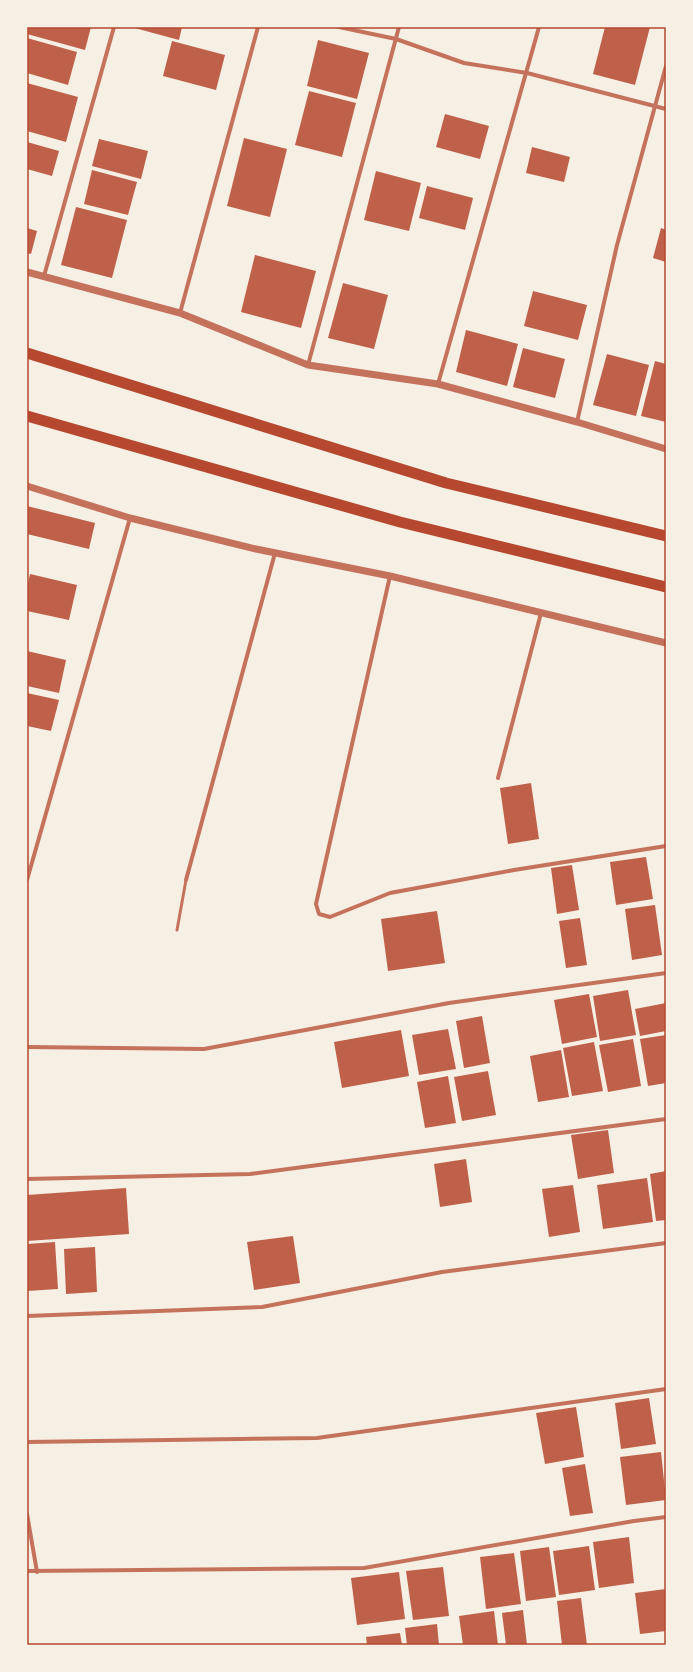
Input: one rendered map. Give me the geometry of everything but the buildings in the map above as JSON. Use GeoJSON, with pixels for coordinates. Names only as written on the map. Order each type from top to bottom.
{"type":"FeatureCollection","features":[{"type":"Feature","properties":{"kind":"highway"},"geometry":{"type":"LineString","coordinates":[[27,353],[446,483],[666,536]]}},
{"type":"Feature","properties":{"kind":"highway"},"geometry":{"type":"LineString","coordinates":[[27,416],[400,522],[666,587]]}},
{"type":"Feature","properties":{"kind":"street"},"geometry":{"type":"LineString","coordinates":[[44,276],[114,27]]}},
{"type":"Feature","properties":{"kind":"street"},"geometry":{"type":"LineString","coordinates":[[180,313],[258,27]]}},
{"type":"Feature","properties":{"kind":"street"},"geometry":{"type":"LineString","coordinates":[[339,27],[396,39],[464,62],[527,73],[656,105],[666,109]]}},
{"type":"Feature","properties":{"kind":"street"},"geometry":{"type":"LineString","coordinates":[[308,365],[399,27]]}},
{"type":"Feature","properties":{"kind":"street"},"geometry":{"type":"LineString","coordinates":[[438,384],[539,27]]}},
{"type":"Feature","properties":{"kind":"street"},"geometry":{"type":"LineString","coordinates":[[577,422],[617,245],[666,66]]}},
{"type":"Feature","properties":{"kind":"street"},"geometry":{"type":"LineString","coordinates":[[27,272],[180,313],[308,365],[438,384],[577,422],[666,449]]}},
{"type":"Feature","properties":{"kind":"street"},"geometry":{"type":"LineString","coordinates":[[27,486],[130,518],[275,553],[390,576],[666,643]]}},
{"type":"Feature","properties":{"kind":"street"},"geometry":{"type":"LineString","coordinates":[[27,880],[130,518]]}},
{"type":"Feature","properties":{"kind":"street"},"geometry":{"type":"LineString","coordinates":[[186,880],[275,553]]}},
{"type":"Feature","properties":{"kind":"street"},"geometry":{"type":"LineString","coordinates":[[390,576],[316,904],[319,914],[330,917],[390,893],[514,870],[666,846]]}},
{"type":"Feature","properties":{"kind":"street"},"geometry":{"type":"LineString","coordinates":[[498,778],[541,613]]}},
{"type":"Feature","properties":{"kind":"street"},"geometry":{"type":"LineString","coordinates":[[27,1047],[204,1049],[450,1003],[666,973]]}},
{"type":"Feature","properties":{"kind":"street"},"geometry":{"type":"LineString","coordinates":[[27,1179],[250,1174],[666,1119]]}},
{"type":"Feature","properties":{"kind":"street"},"geometry":{"type":"LineString","coordinates":[[27,1316],[262,1307],[442,1272],[666,1242]]}},
{"type":"Feature","properties":{"kind":"street"},"geometry":{"type":"LineString","coordinates":[[27,1442],[317,1438],[666,1389]]}},
{"type":"Feature","properties":{"kind":"street"},"geometry":{"type":"LineString","coordinates":[[27,1514],[37,1572]]}},
{"type":"Feature","properties":{"kind":"street"},"geometry":{"type":"LineString","coordinates":[[27,1571],[364,1568],[634,1521],[666,1517]]}},
{"type":"Feature","properties":{"kind":"lane"},"geometry":{"type":"LineString","coordinates":[[177,930],[186,880]]}}]}
